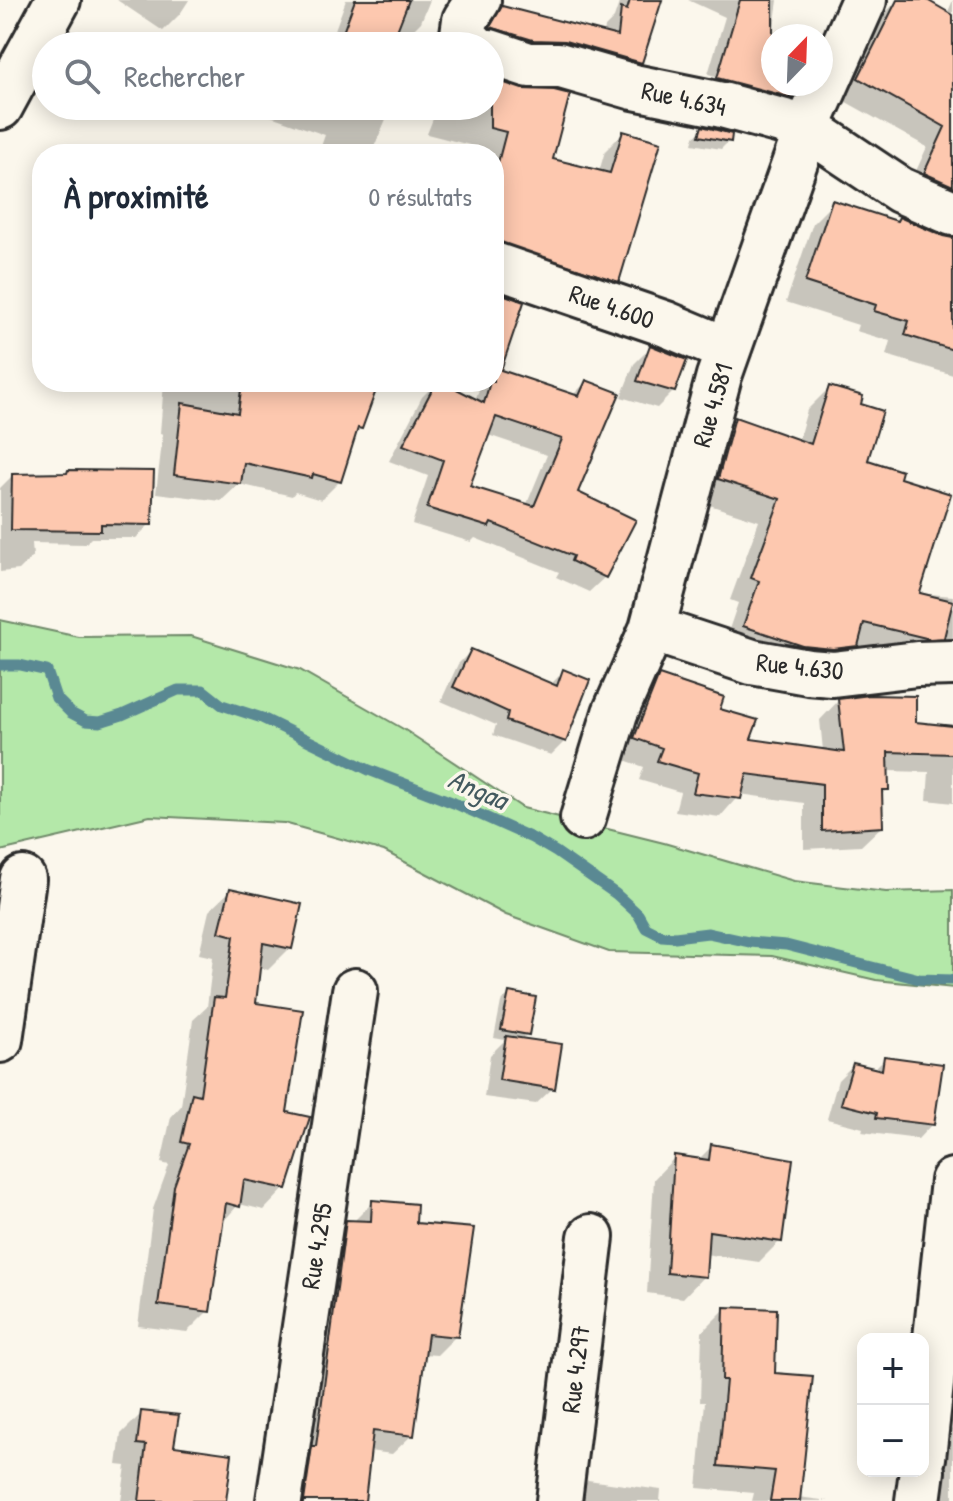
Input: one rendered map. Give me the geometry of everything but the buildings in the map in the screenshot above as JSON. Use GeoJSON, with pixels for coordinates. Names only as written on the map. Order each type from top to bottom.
{"type":"FeatureCollection","features":[{"type":"Feature","properties":{"kind":"street"},"geometry":{"type":"LineString","coordinates":[[41,32],[58,0]]}},
{"type":"Feature","properties":{"kind":"street"},"geometry":{"type":"LineString","coordinates":[[463,32],[465,20],[478,0]]}},
{"type":"Feature","properties":{"kind":"street","name":"Rue 4.581"},"geometry":{"type":"LineString","coordinates":[[583,818],[615,713],[652,629],[728,350],[807,128],[864,0]]}},
{"type":"Feature","properties":{"kind":"street"},"geometry":{"type":"LineString","coordinates":[[0,107],[32,48]]}},
{"type":"Feature","properties":{"kind":"street","name":"Rue 4.634"},"geometry":{"type":"LineString","coordinates":[[504,57],[529,65],[558,65],[634,87],[722,105],[807,128],[900,190],[953,213]]}},
{"type":"Feature","properties":{"kind":"street","name":"Rue 4.600"},"geometry":{"type":"LineString","coordinates":[[504,268],[666,324],[728,350]]}},
{"type":"Feature","properties":{"kind":"street","name":"Rue 4.630"},"geometry":{"type":"LineString","coordinates":[[652,629],[752,662],[808,672],[833,674],[953,663]]}},
{"type":"Feature","properties":{"kind":"street"},"geometry":{"type":"LineString","coordinates":[[0,1040],[23,879]]}},
{"type":"Feature","properties":{"kind":"street","name":"Rue 4.295"},"geometry":{"type":"LineString","coordinates":[[279,1501],[355,991]]}},
{"type":"Feature","properties":{"kind":"street"},"geometry":{"type":"LineString","coordinates":[[929,1405],[953,1181]]}},
{"type":"Feature","properties":{"kind":"street","name":"Rue 4.297"},"geometry":{"type":"LineString","coordinates":[[559,1501],[591,1237]]}},
{"type":"Feature","properties":{"kind":"street"},"geometry":{"type":"LineString","coordinates":[[918,1501],[921,1477]]}},
{"type":"Feature","properties":{"kind":"green space"},"geometry":{"type":"Polygon","coordinates":[[[0,620],[79,637],[191,636],[300,670],[405,730],[523,808],[664,843],[794,881],[886,892],[953,890],[953,988],[876,980],[772,956],[609,952],[506,915],[384,851],[284,823],[150,816],[0,851],[0,620]]]}},
{"type":"Feature","properties":{"kind":"waterway","name":"Angaa"},"geometry":{"type":"LineString","coordinates":[[0,665],[20,665],[47,671],[56,698],[71,713],[86,721],[100,722],[122,715],[178,690],[203,690],[222,705],[262,718],[369,770],[532,838],[616,894],[638,914],[646,928],[662,936],[708,933],[749,942],[786,945],[919,979],[953,980]]}}]}
